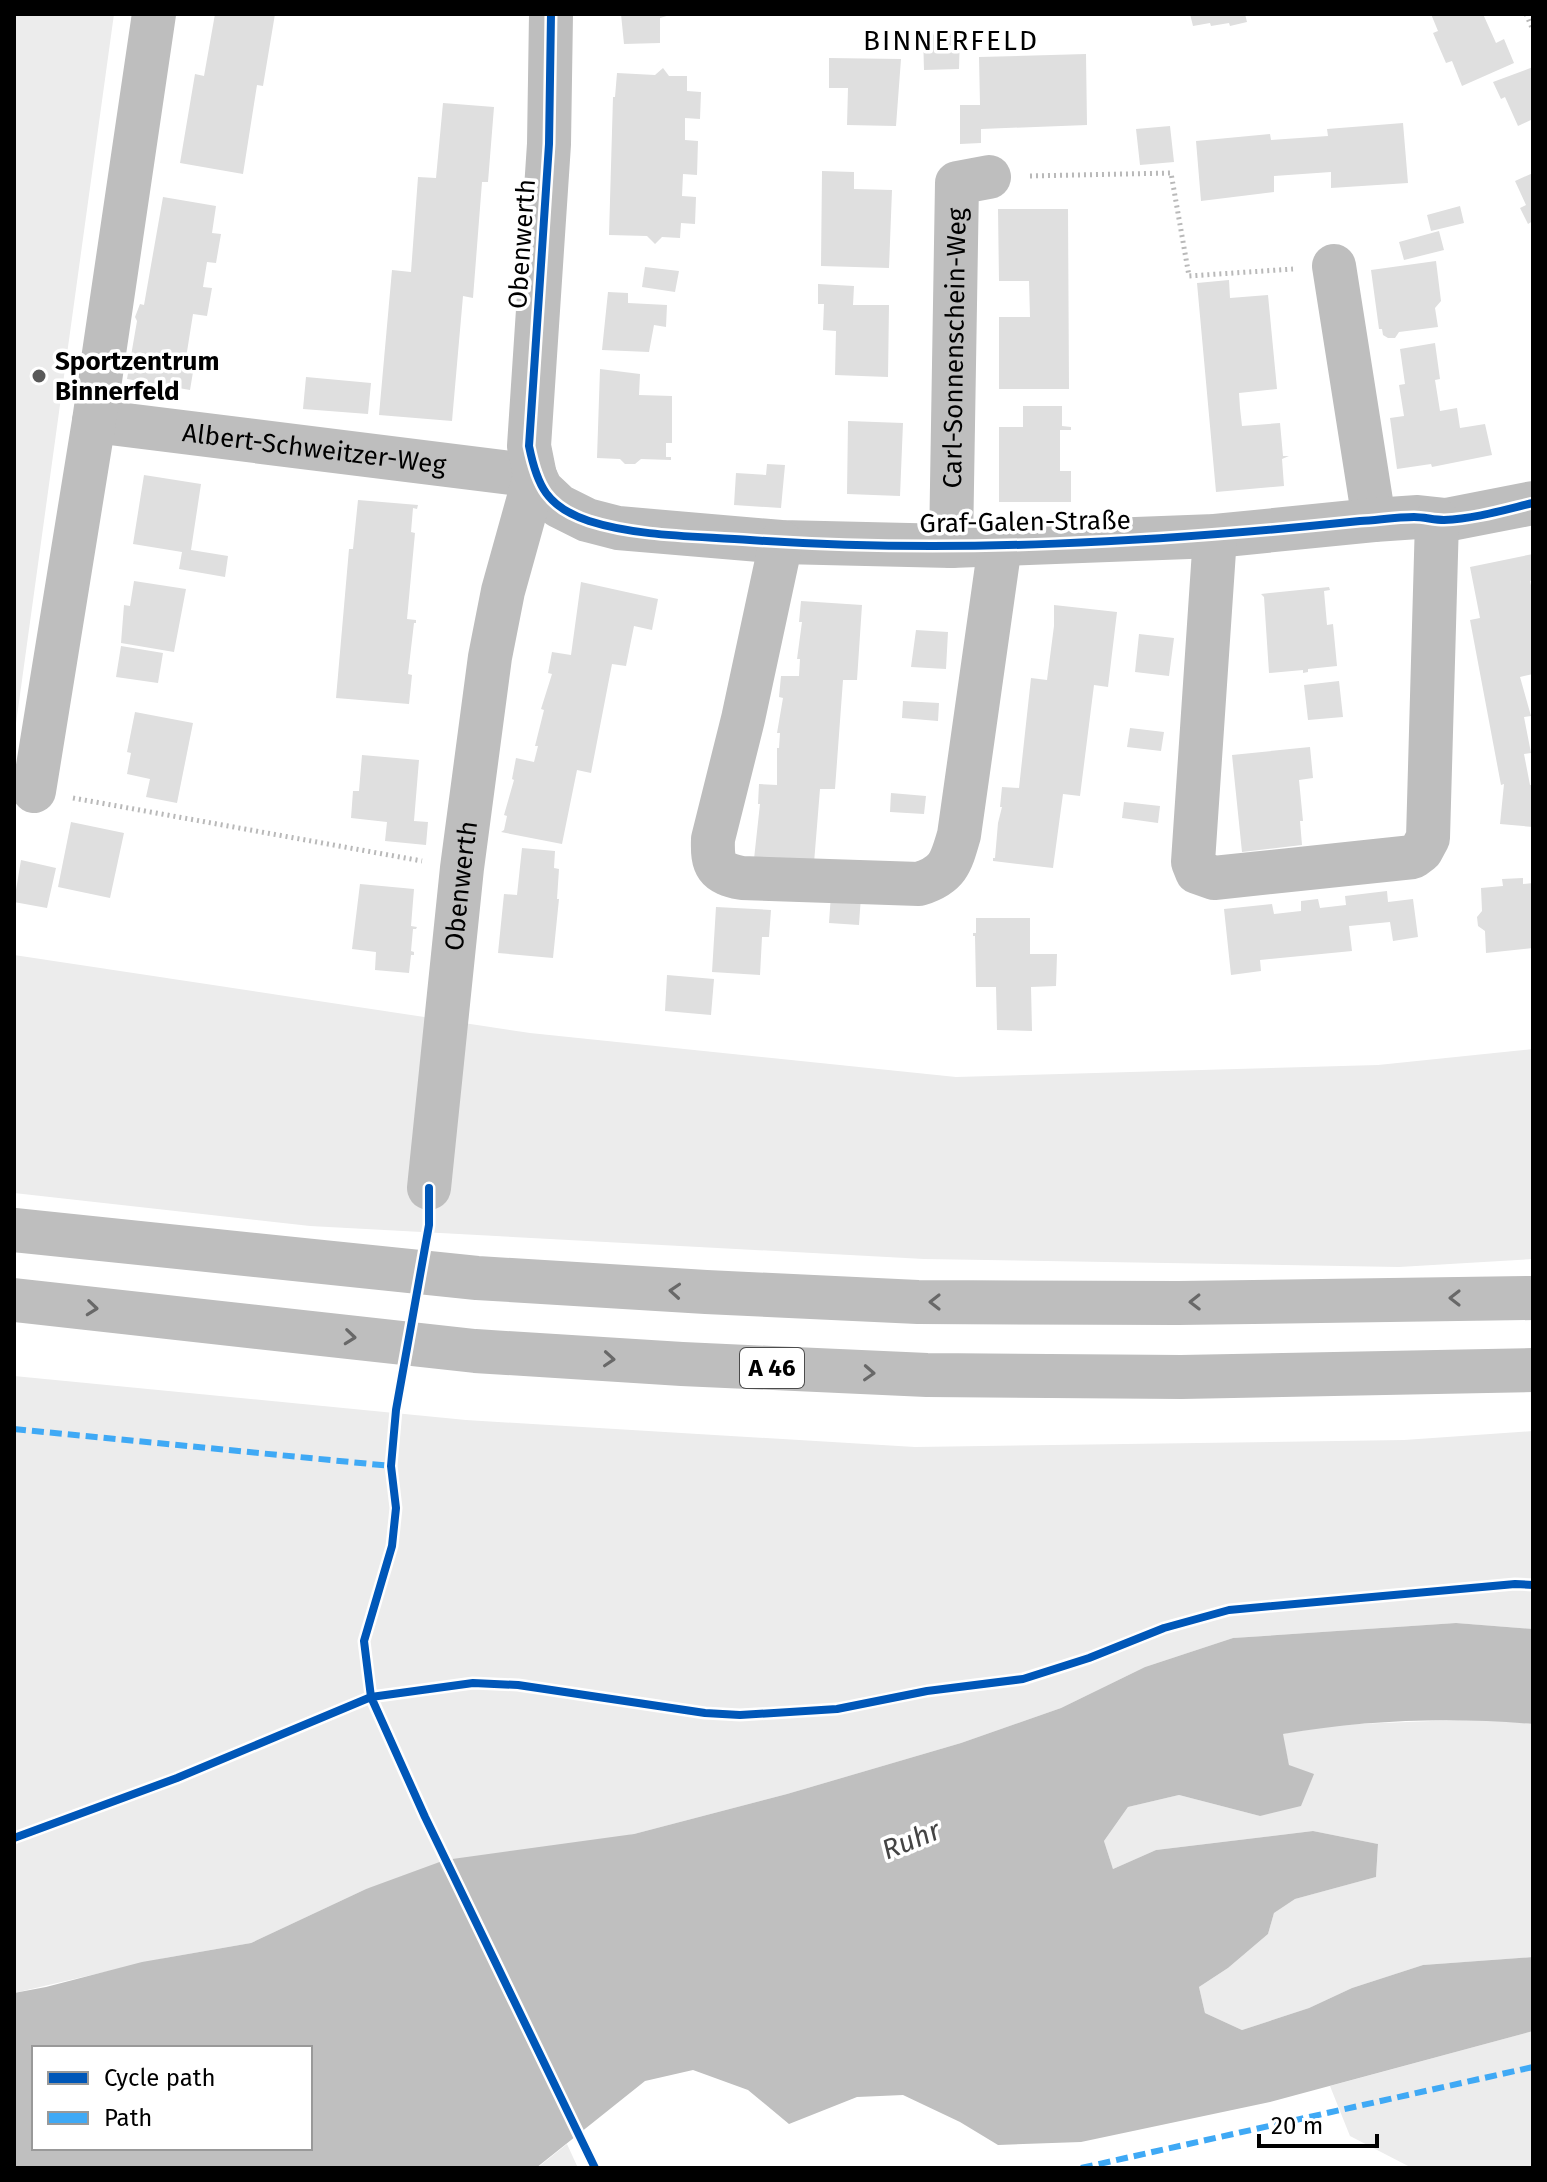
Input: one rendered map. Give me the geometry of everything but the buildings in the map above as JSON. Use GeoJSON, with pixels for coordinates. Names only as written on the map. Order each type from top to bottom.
{"type":"FeatureCollection","features":[{"type":"Feature","properties":{"kind":"main road"},"geometry":{"type":"LineString","coordinates":[[34,791],[94,421],[154,14]]}},
{"type":"Feature","properties":{"kind":"main road","name":"Obenwerth"},"geometry":{"type":"LineString","coordinates":[[429,1188],[462,868],[490,657],[503,591],[535,476],[529,446],[549,144],[551,14]]}},
{"type":"Feature","properties":{"kind":"main road","name":"Carl-Sonnenschein-Weg"},"geometry":{"type":"LineString","coordinates":[[951,546],[957,183],[989,177]]}},
{"type":"Feature","properties":{"kind":"main road"},"geometry":{"type":"LineString","coordinates":[[1334,266],[1374,520]]}},
{"type":"Feature","properties":{"kind":"main road","name":"Albert-Schweitzer-Weg"},"geometry":{"type":"LineString","coordinates":[[94,421],[535,476]]}},
{"type":"Feature","properties":{"kind":"main road","name":"Graf-Galen-Straße"},"geometry":{"type":"LineString","coordinates":[[535,476],[541,489],[559,506],[587,520],[644,531],[781,542],[951,546],[1215,536],[1374,520],[1418,517],[1437,520],[1488,514],[1533,503]]}},
{"type":"Feature","properties":{"kind":"main road"},"geometry":{"type":"LineString","coordinates":[[1215,536],[1193,862],[1197,872],[1214,878],[1413,857],[1425,845],[1428,838],[1437,520]]}},
{"type":"Feature","properties":{"kind":"main road","name":"Graf-Galen-Straße"},"geometry":{"type":"LineString","coordinates":[[781,542],[743,719],[713,839],[712,855],[717,869],[726,875],[742,878],[919,884],[937,879],[946,869],[959,835],[1000,545]]}},
{"type":"Feature","properties":{"kind":"main road"},"geometry":{"type":"LineString","coordinates":[[14,1230],[477,1278],[797,1297],[918,1302],[1132,1303],[1533,1298]]}},
{"type":"Feature","properties":{"kind":"main road","name":"A 46"},"geometry":{"type":"LineString","coordinates":[[14,1300],[475,1351],[698,1365],[927,1375],[1181,1377],[1533,1370]]}},
{"type":"Feature","properties":{"kind":"path"},"geometry":{"type":"LineString","coordinates":[[1526,14],[1533,30]]}},
{"type":"Feature","properties":{"kind":"path"},"geometry":{"type":"LineString","coordinates":[[989,177],[1171,173],[1189,276],[1334,266]]}},
{"type":"Feature","properties":{"kind":"path"},"geometry":{"type":"LineString","coordinates":[[34,791],[462,868]]}},
{"type":"Feature","properties":{"kind":"shaded area","name":"Sportzentrum Binnerfeld"},"geometry":{"type":"Polygon","coordinates":[[[14,14],[114,14],[14,738],[14,14]]]}},
{"type":"Feature","properties":{"kind":"shaded area"},"geometry":{"type":"Polygon","coordinates":[[[14,955],[530,1033],[956,1077],[1378,1065],[1533,1049],[1533,1259],[1399,1267],[924,1259],[310,1226],[14,1193],[14,955]]]}},
{"type":"Feature","properties":{"kind":"shaded area"},"geometry":{"type":"Polygon","coordinates":[[[14,1376],[466,1420],[915,1447],[1404,1440],[1533,1431],[1533,1629],[1456,1623],[1233,1638],[1145,1667],[1061,1708],[961,1743],[787,1794],[634,1834],[366,1889],[251,1943],[165,1958],[14,1993],[14,1376]]]}},
{"type":"Feature","properties":{"kind":"shaded area"},"geometry":{"type":"Polygon","coordinates":[[[1482,1719],[1533,1724],[1533,1957],[1423,1965],[1242,2030],[1205,2013],[1199,1987],[1228,1968],[1268,1934],[1274,1913],[1295,1899],[1376,1877],[1378,1844],[1313,1831],[1156,1850],[1113,1869],[1104,1841],[1128,1807],[1179,1795],[1260,1816],[1289,1765],[1282,1734],[1333,1725],[1482,1719]]]}},
{"type":"Feature","properties":{"kind":"shaded area"},"geometry":{"type":"Polygon","coordinates":[[[1533,2031],[1533,2168],[1412,2168],[1350,2136],[1330,2086],[1533,2031]]]}},
{"type":"Feature","properties":{"kind":"shaded area"},"geometry":{"type":"Polygon","coordinates":[[[567,2144],[578,2168],[537,2168],[567,2144]]]}},
{"type":"Feature","properties":{"kind":"water","name":"Ruhr"},"geometry":{"type":"Polygon","coordinates":[[[1456,1623],[1533,1629],[1533,1724],[1408,1721],[1283,1734],[1289,1765],[1314,1774],[1301,1806],[1260,1816],[1179,1795],[1128,1807],[1104,1841],[1113,1869],[1156,1850],[1313,1831],[1378,1844],[1376,1877],[1295,1899],[1274,1913],[1268,1934],[1228,1968],[1199,1987],[1205,2013],[1242,2030],[1423,1965],[1533,1957],[1533,2031],[1270,2102],[1081,2142],[998,2145],[960,2122],[903,2095],[857,2097],[789,2124],[748,2090],[693,2070],[645,2081],[536,2168],[14,2168],[14,1993],[142,1962],[251,1943],[366,1889],[445,1860],[634,1834],[787,1794],[961,1743],[1061,1708],[1145,1667],[1233,1638],[1456,1623]]]}},
{"type":"Feature","properties":{"kind":"marked path"},"geometry":{"type":"LineString","coordinates":[[14,1429],[391,1466]]}},
{"type":"Feature","properties":{"kind":"marked path"},"geometry":{"type":"LineString","coordinates":[[1081,2168],[1533,2067]]}},
{"type":"Feature","properties":{"kind":"cycle path"},"geometry":{"type":"LineString","coordinates":[[551,14],[549,144],[529,446],[540,484],[554,502],[575,515],[608,526],[669,535],[826,544],[979,546],[1208,535],[1400,517],[1444,520],[1489,514],[1533,503]]}},
{"type":"Feature","properties":{"kind":"cycle path"},"geometry":{"type":"LineString","coordinates":[[429,1188],[429,1225],[396,1410],[391,1466],[396,1508],[392,1546],[364,1641],[371,1697],[425,1817],[595,2168]]}},
{"type":"Feature","properties":{"kind":"cycle path"},"geometry":{"type":"LineString","coordinates":[[14,1838],[177,1778],[371,1697],[473,1683],[518,1685],[705,1713],[740,1715],[837,1709],[927,1691],[1023,1679],[1089,1658],[1164,1628],[1229,1610],[1515,1584],[1533,1585]]}},
{"type":"Feature","properties":{"kind":"place","name":"Sportzentrum Binnerfeld"},"geometry":{"type":"Point","coordinates":[39,376]}},
{"type":"Feature","properties":{"kind":"district","name":"BINNERFELD"},"geometry":{"type":"Point","coordinates":[951,40]}}]}
